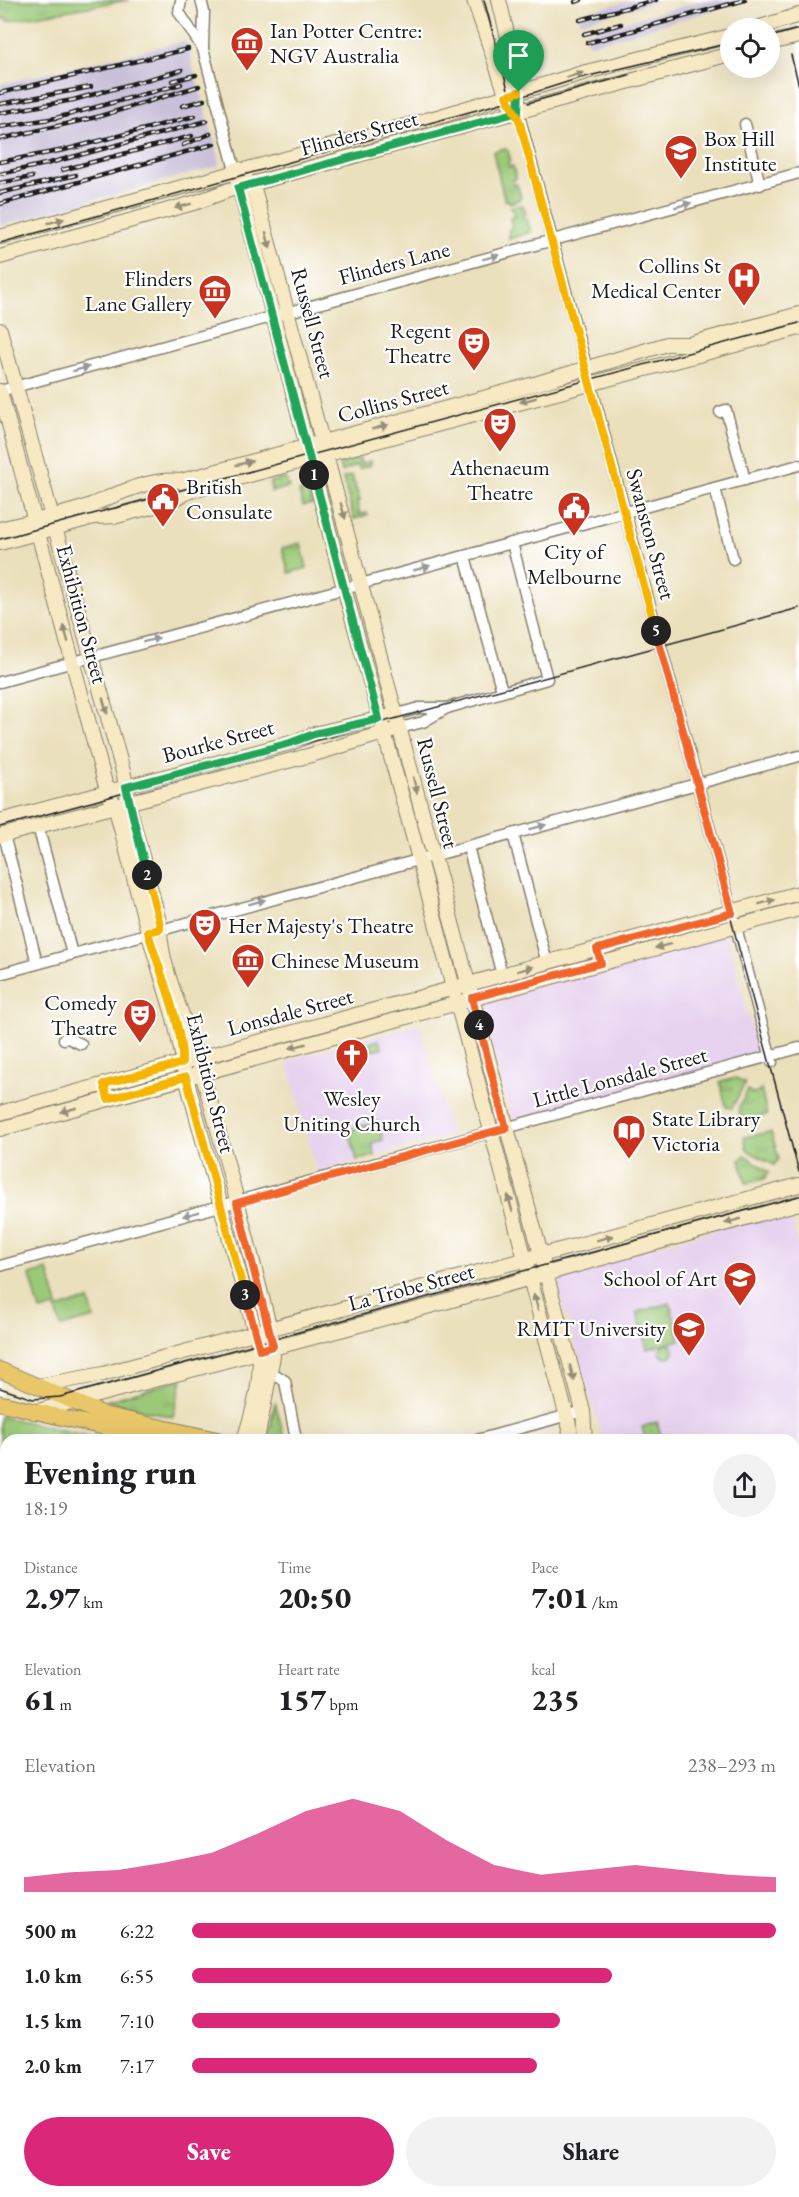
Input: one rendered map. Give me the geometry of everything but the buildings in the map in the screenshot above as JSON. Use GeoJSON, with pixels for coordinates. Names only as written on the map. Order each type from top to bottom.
{"type":"FeatureCollection","features":[{"type":"Feature","properties":{"kind":"main road"},"geometry":{"type":"LineString","coordinates":[[0,1370],[105,1415],[192,1434]]}},
{"type":"Feature","properties":{"kind":"main road"},"geometry":{"type":"LineString","coordinates":[[0,1403],[131,1434]]}},
{"type":"Feature","properties":{"kind":"street","name":"Russell Street"},"geometry":{"type":"LineString","coordinates":[[181,0],[179,12],[203,49]]}},
{"type":"Feature","properties":{"kind":"street","name":"Russell Street"},"geometry":{"type":"LineString","coordinates":[[201,0],[204,12],[203,49],[236,167],[245,186],[258,203],[398,721],[426,859],[429,902],[570,1434]]}},
{"type":"Feature","properties":{"kind":"street","name":"Swanston Street"},"geometry":{"type":"LineString","coordinates":[[474,0],[512,94],[771,1059]]}},
{"type":"Feature","properties":{"kind":"street","name":"Swanston Street"},"geometry":{"type":"LineString","coordinates":[[499,0],[513,56],[512,94]]}},
{"type":"Feature","properties":{"kind":"street"},"geometry":{"type":"LineString","coordinates":[[780,21],[799,15]]}},
{"type":"Feature","properties":{"kind":"street","name":"Flinders Street"},"geometry":{"type":"LineString","coordinates":[[0,237],[236,167],[512,94],[586,72],[720,38]]}},
{"type":"Feature","properties":{"kind":"street"},"geometry":{"type":"LineString","coordinates":[[780,42],[798,40]]}},
{"type":"Feature","properties":{"kind":"street","name":"Flinders Street"},"geometry":{"type":"LineString","coordinates":[[0,257],[245,186],[517,115],[548,104],[720,57]]}},
{"type":"Feature","properties":{"kind":"street"},"geometry":{"type":"LineString","coordinates":[[745,124],[760,184]]}},
{"type":"Feature","properties":{"kind":"street","name":"Flinders Lane"},"geometry":{"type":"LineString","coordinates":[[0,391],[799,173]]}},
{"type":"Feature","properties":{"kind":"street","name":"Russell Street"},"geometry":{"type":"LineString","coordinates":[[245,186],[243,207],[381,726],[418,827]]}},
{"type":"Feature","properties":{"kind":"street"},"geometry":{"type":"LineString","coordinates":[[243,207],[258,203]]}},
{"type":"Feature","properties":{"kind":"street"},"geometry":{"type":"LineString","coordinates":[[263,282],[279,278]]}},
{"type":"Feature","properties":{"kind":"street","name":"Collins Street"},"geometry":{"type":"LineString","coordinates":[[0,529],[37,526],[137,510],[172,501],[190,491],[585,367],[668,344],[689,344],[799,314]]}},
{"type":"Feature","properties":{"kind":"street","name":"Collins Street"},"geometry":{"type":"LineString","coordinates":[[325,448],[589,385],[799,328]]}},
{"type":"Feature","properties":{"kind":"street","name":"Exhibition Street"},"geometry":{"type":"LineString","coordinates":[[1,336],[16,386],[17,447],[37,526],[111,798],[139,872]]}},
{"type":"Feature","properties":{"kind":"street"},"geometry":{"type":"LineString","coordinates":[[292,388],[308,384]]}},
{"type":"Feature","properties":{"kind":"street","name":"Exhibition Street"},"geometry":{"type":"LineString","coordinates":[[0,391],[31,444],[113,735],[127,794],[139,872],[174,1018],[182,1063],[256,1333],[267,1348],[271,1372],[258,1434]]}},
{"type":"Feature","properties":{"kind":"street"},"geometry":{"type":"LineString","coordinates":[[720,412],[726,410],[745,480]]}},
{"type":"Feature","properties":{"kind":"street"},"geometry":{"type":"LineString","coordinates":[[300,418],[316,414]]}},
{"type":"Feature","properties":{"kind":"street"},"geometry":{"type":"LineString","coordinates":[[17,447],[31,444]]}},
{"type":"Feature","properties":{"kind":"street","name":"Collins Street"},"geometry":{"type":"LineString","coordinates":[[53,522],[167,479],[181,480],[309,453]]}},
{"type":"Feature","properties":{"kind":"street"},"geometry":{"type":"LineString","coordinates":[[0,682],[799,465]]}},
{"type":"Feature","properties":{"kind":"street"},"geometry":{"type":"LineString","coordinates":[[715,488],[733,559]]}},
{"type":"Feature","properties":{"kind":"street","name":"Collins Street"},"geometry":{"type":"LineString","coordinates":[[0,543],[37,526]]}},
{"type":"Feature","properties":{"kind":"street","name":"Bourke Street"},"geometry":{"type":"LineString","coordinates":[[1,831],[127,794],[283,762],[381,726],[398,721],[423,722],[447,708],[547,679],[512,543]]}},
{"type":"Feature","properties":{"kind":"street"},"geometry":{"type":"LineString","coordinates":[[465,556],[502,691]]}},
{"type":"Feature","properties":{"kind":"street","name":"Bourke Street"},"geometry":{"type":"LineString","coordinates":[[127,794],[335,728],[381,726]]}},
{"type":"Feature","properties":{"kind":"street"},"geometry":{"type":"LineString","coordinates":[[94,740],[113,735]]}},
{"type":"Feature","properties":{"kind":"street"},"geometry":{"type":"LineString","coordinates":[[0,974],[799,756]]}},
{"type":"Feature","properties":{"kind":"street","name":"Bourke Street"},"geometry":{"type":"LineString","coordinates":[[1,831],[38,826],[111,798]]}},
{"type":"Feature","properties":{"kind":"street"},"geometry":{"type":"LineString","coordinates":[[38,826],[72,954]]}},
{"type":"Feature","properties":{"kind":"street"},"geometry":{"type":"LineString","coordinates":[[1,831],[37,963]]}},
{"type":"Feature","properties":{"kind":"street"},"geometry":{"type":"LineString","coordinates":[[513,834],[547,963]]}},
{"type":"Feature","properties":{"kind":"street"},"geometry":{"type":"LineString","coordinates":[[468,847],[502,975]]}},
{"type":"Feature","properties":{"kind":"street","name":"Russell Street"},"geometry":{"type":"LineString","coordinates":[[426,859],[444,898],[470,991],[583,1411],[585,1434]]}},
{"type":"Feature","properties":{"kind":"street","name":"Lonsdale Street"},"geometry":{"type":"LineString","coordinates":[[698,930],[732,913],[799,894]]}},
{"type":"Feature","properties":{"kind":"street"},"geometry":{"type":"LineString","coordinates":[[429,902],[444,898]]}},
{"type":"Feature","properties":{"kind":"street","name":"Lonsdale Street"},"geometry":{"type":"LineString","coordinates":[[0,1113],[320,1025],[439,1007],[454,996],[633,946],[698,930],[735,927],[799,909]]}},
{"type":"Feature","properties":{"kind":"street","name":"Exhibition Street"},"geometry":{"type":"LineString","coordinates":[[154,931],[198,1059],[270,1329],[245,1434]]}},
{"type":"Feature","properties":{"kind":"street","name":"Lonsdale Street"},"geometry":{"type":"LineString","coordinates":[[470,991],[502,975],[547,963],[599,956]]}},
{"type":"Feature","properties":{"kind":"street"},"geometry":{"type":"LineString","coordinates":[[436,993],[439,1007]]}},
{"type":"Feature","properties":{"kind":"street","name":"Lonsdale Street"},"geometry":{"type":"LineString","coordinates":[[0,1129],[323,1039],[436,993],[454,996]]}},
{"type":"Feature","properties":{"kind":"street"},"geometry":{"type":"LineString","coordinates":[[320,1025],[323,1039]]}},
{"type":"Feature","properties":{"kind":"street"},"geometry":{"type":"LineString","coordinates":[[64,1039],[81,1044]]}},
{"type":"Feature","properties":{"kind":"street"},"geometry":{"type":"LineString","coordinates":[[468,1048],[484,1044]]}},
{"type":"Feature","properties":{"kind":"street","name":"Little Lonsdale Street"},"geometry":{"type":"LineString","coordinates":[[0,1266],[490,1132],[771,1059],[799,1048]]}},
{"type":"Feature","properties":{"kind":"street"},"geometry":{"type":"LineString","coordinates":[[104,1084],[108,1099]]}},
{"type":"Feature","properties":{"kind":"street"},"geometry":{"type":"LineString","coordinates":[[192,1100],[208,1096]]}},
{"type":"Feature","properties":{"kind":"street"},"geometry":{"type":"LineString","coordinates":[[37,1103],[41,1118]]}},
{"type":"Feature","properties":{"kind":"street"},"geometry":{"type":"LineString","coordinates":[[205,1150],[222,1146]]}},
{"type":"Feature","properties":{"kind":"street","name":"La Trobe Street"},"geometry":{"type":"LineString","coordinates":[[36,1386],[84,1379],[799,1187]]}},
{"type":"Feature","properties":{"kind":"street","name":"La Trobe Street"},"geometry":{"type":"LineString","coordinates":[[34,1412],[799,1203]]}},
{"type":"Feature","properties":{"kind":"street"},"geometry":{"type":"LineString","coordinates":[[224,1222],[241,1218]]}},
{"type":"Feature","properties":{"kind":"street"},"geometry":{"type":"LineString","coordinates":[[547,1343],[563,1338]]}},
{"type":"Feature","properties":{"kind":"street"},"geometry":{"type":"LineString","coordinates":[[271,1372],[285,1381],[295,1434]]}},
{"type":"Feature","properties":{"kind":"street"},"geometry":{"type":"LineString","coordinates":[[499,1434],[583,1411]]}},
{"type":"Feature","properties":{"kind":"shaded area"},"geometry":{"type":"Polygon","coordinates":[[[632,0],[662,0],[580,22],[578,14],[632,0]]]}},
{"type":"Feature","properties":{"kind":"shaded area"},"geometry":{"type":"Polygon","coordinates":[[[705,0],[750,0],[589,45],[583,33],[705,0]]]}},
{"type":"Feature","properties":{"kind":"shaded area"},"geometry":{"type":"Polygon","coordinates":[[[186,41],[219,158],[218,166],[0,226],[0,84],[186,41]]]}},
{"type":"Feature","properties":{"kind":"shaded area"},"geometry":{"type":"Polygon","coordinates":[[[727,935],[759,1057],[513,1122],[480,1001],[727,935]]]}},
{"type":"Feature","properties":{"kind":"shaded area"},"geometry":{"type":"Polygon","coordinates":[[[420,1024],[451,1136],[317,1172],[287,1060],[420,1024]]]}},
{"type":"Feature","properties":{"kind":"shaded area","name":"RMIT University"},"geometry":{"type":"Polygon","coordinates":[[[789,1209],[799,1245],[799,1434],[601,1434],[554,1275],[789,1209]]]}},
{"type":"Feature","properties":{"kind":"green space"},"geometry":{"type":"Polygon","coordinates":[[[0,0],[129,0],[7,21],[6,18],[0,20],[0,0]]]}},
{"type":"Feature","properties":{"kind":"green space"},"geometry":{"type":"Polygon","coordinates":[[[504,148],[508,151],[511,161],[508,162],[509,167],[513,166],[516,179],[512,180],[513,185],[517,184],[521,197],[510,203],[509,200],[505,201],[493,152],[504,148]]]}},
{"type":"Feature","properties":{"kind":"green space"},"geometry":{"type":"Polygon","coordinates":[[[523,205],[526,213],[522,214],[524,219],[527,218],[531,232],[509,239],[509,229],[512,227],[510,218],[514,216],[511,207],[523,205]]]}},
{"type":"Feature","properties":{"kind":"green space"},"geometry":{"type":"Polygon","coordinates":[[[360,458],[361,464],[370,461],[371,465],[359,469],[357,465],[341,472],[339,464],[360,458]]]}},
{"type":"Feature","properties":{"kind":"green space"},"geometry":{"type":"Polygon","coordinates":[[[352,476],[360,501],[357,503],[360,514],[367,513],[368,515],[354,519],[343,478],[352,476]]]}},
{"type":"Feature","properties":{"kind":"green space"},"geometry":{"type":"Polygon","coordinates":[[[285,478],[289,487],[271,492],[270,482],[285,478]]]}},
{"type":"Feature","properties":{"kind":"green space"},"geometry":{"type":"Polygon","coordinates":[[[307,490],[313,504],[303,506],[299,492],[307,490]]]}},
{"type":"Feature","properties":{"kind":"green space"},"geometry":{"type":"Polygon","coordinates":[[[301,543],[307,568],[289,573],[282,548],[301,543]]]}},
{"type":"Feature","properties":{"kind":"green space"},"geometry":{"type":"Polygon","coordinates":[[[379,1040],[382,1048],[365,1052],[363,1045],[379,1040]]]}},
{"type":"Feature","properties":{"kind":"green space"},"geometry":{"type":"Polygon","coordinates":[[[736,1078],[745,1083],[732,1108],[726,1107],[720,1082],[736,1078]]]}},
{"type":"Feature","properties":{"kind":"green space"},"geometry":{"type":"Polygon","coordinates":[[[761,1089],[767,1115],[741,1121],[739,1107],[748,1090],[752,1094],[758,1093],[761,1089]]]}},
{"type":"Feature","properties":{"kind":"green space"},"geometry":{"type":"Polygon","coordinates":[[[378,1122],[383,1140],[372,1143],[375,1156],[357,1160],[349,1130],[378,1122]]]}},
{"type":"Feature","properties":{"kind":"green space"},"geometry":{"type":"Polygon","coordinates":[[[771,1132],[779,1159],[774,1165],[747,1150],[744,1137],[771,1132]]]}},
{"type":"Feature","properties":{"kind":"green space"},"geometry":{"type":"Polygon","coordinates":[[[745,1155],[769,1172],[764,1179],[746,1183],[740,1160],[745,1155]]]}},
{"type":"Feature","properties":{"kind":"green space"},"geometry":{"type":"Polygon","coordinates":[[[48,1270],[58,1306],[40,1311],[30,1275],[48,1270]]]}},
{"type":"Feature","properties":{"kind":"green space"},"geometry":{"type":"Polygon","coordinates":[[[89,1300],[94,1318],[61,1327],[56,1309],[89,1300]]]}},
{"type":"Feature","properties":{"kind":"green space"},"geometry":{"type":"Polygon","coordinates":[[[670,1303],[680,1340],[647,1349],[637,1312],[670,1303]]]}},
{"type":"Feature","properties":{"kind":"green space"},"geometry":{"type":"Polygon","coordinates":[[[667,1344],[672,1346],[674,1351],[672,1356],[667,1358],[662,1356],[660,1351],[662,1346],[667,1344]]]}},
{"type":"Feature","properties":{"kind":"green space"},"geometry":{"type":"Polygon","coordinates":[[[182,1379],[173,1417],[106,1401],[182,1379]]]}},
{"type":"Feature","properties":{"kind":"green space"},"geometry":{"type":"Polygon","coordinates":[[[275,1402],[283,1434],[269,1434],[275,1402]]]}},
{"type":"Feature","properties":{"kind":"green space"},"geometry":{"type":"Polygon","coordinates":[[[0,1416],[79,1434],[0,1434],[0,1416]]]}},
{"type":"Feature","properties":{"kind":"green space"},"geometry":{"type":"Polygon","coordinates":[[[657,1422],[660,1434],[644,1434],[642,1427],[657,1422]]]}},
{"type":"Feature","properties":{"kind":"tram line"},"geometry":{"type":"LineString","coordinates":[[484,0],[799,1172]]}},
{"type":"Feature","properties":{"kind":"tram line"},"geometry":{"type":"LineString","coordinates":[[780,34],[799,29]]}},
{"type":"Feature","properties":{"kind":"tram line"},"geometry":{"type":"LineString","coordinates":[[0,243],[498,104],[580,78],[720,45]]}},
{"type":"Feature","properties":{"kind":"tram line"},"geometry":{"type":"LineString","coordinates":[[791,55],[799,86]]}},
{"type":"Feature","properties":{"kind":"tram line"},"geometry":{"type":"LineString","coordinates":[[528,103],[629,75]]}},
{"type":"Feature","properties":{"kind":"tram line"},"geometry":{"type":"LineString","coordinates":[[0,539],[799,323]]}},
{"type":"Feature","properties":{"kind":"tram line"},"geometry":{"type":"LineString","coordinates":[[0,827],[799,608]]}},
{"type":"Feature","properties":{"kind":"tram line"},"geometry":{"type":"LineString","coordinates":[[0,1388],[33,1399],[60,1397],[799,1196]]}},
{"type":"Feature","properties":{"kind":"railway"},"geometry":{"type":"LineString","coordinates":[[575,2],[581,0]]}},
{"type":"Feature","properties":{"kind":"railway"},"geometry":{"type":"LineString","coordinates":[[580,20],[656,0]]}},
{"type":"Feature","properties":{"kind":"railway"},"geometry":{"type":"LineString","coordinates":[[587,43],[745,0]]}},
{"type":"Feature","properties":{"kind":"railway"},"geometry":{"type":"LineString","coordinates":[[584,34],[621,24]]}},
{"type":"Feature","properties":{"kind":"railway"},"geometry":{"type":"LineString","coordinates":[[0,93],[188,49]]}},
{"type":"Feature","properties":{"kind":"railway"},"geometry":{"type":"LineString","coordinates":[[0,113],[73,100],[182,70]]}},
{"type":"Feature","properties":{"kind":"railway"},"geometry":{"type":"LineString","coordinates":[[172,81],[196,75]]}},
{"type":"Feature","properties":{"kind":"railway"},"geometry":{"type":"LineString","coordinates":[[0,127],[56,118],[181,84]]}},
{"type":"Feature","properties":{"kind":"railway"},"geometry":{"type":"LineString","coordinates":[[0,139],[97,117],[199,86]]}},
{"type":"Feature","properties":{"kind":"railway"},"geometry":{"type":"LineString","coordinates":[[0,104],[91,87]]}},
{"type":"Feature","properties":{"kind":"railway"},"geometry":{"type":"LineString","coordinates":[[182,106],[204,100]]}},
{"type":"Feature","properties":{"kind":"railway"},"geometry":{"type":"LineString","coordinates":[[0,162],[64,150],[195,116]]}},
{"type":"Feature","properties":{"kind":"railway"},"geometry":{"type":"LineString","coordinates":[[0,174],[207,121]]}},
{"type":"Feature","properties":{"kind":"railway"},"geometry":{"type":"LineString","coordinates":[[183,145],[210,134]]}},
{"type":"Feature","properties":{"kind":"railway"},"geometry":{"type":"LineString","coordinates":[[62,170],[192,136]]}},
{"type":"Feature","properties":{"kind":"railway"},"geometry":{"type":"LineString","coordinates":[[0,204],[214,144]]}},
{"type":"Feature","properties":{"kind":"railway"},"geometry":{"type":"LineString","coordinates":[[0,193],[76,175]]}},
{"type":"Feature","properties":{"kind":"railway"},"geometry":{"type":"LineString","coordinates":[[0,183],[32,177]]}},
{"type":"Feature","properties":{"kind":"place","name":"Ian Potter Centre: NGV Australia"},"geometry":{"type":"Point","coordinates":[247,72]}},
{"type":"Feature","properties":{"kind":"place","name":"Box Hill Institute"},"geometry":{"type":"Point","coordinates":[681,180]}},
{"type":"Feature","properties":{"kind":"place","name":"Collins St Medical Center"},"geometry":{"type":"Point","coordinates":[744,307]}},
{"type":"Feature","properties":{"kind":"place","name":"Flinders Lane Gallery"},"geometry":{"type":"Point","coordinates":[215,320]}},
{"type":"Feature","properties":{"kind":"place","name":"Regent Theatre"},"geometry":{"type":"Point","coordinates":[474,372]}},
{"type":"Feature","properties":{"kind":"place","name":"Athenaeum Theatre"},"geometry":{"type":"Point","coordinates":[500,453]}},
{"type":"Feature","properties":{"kind":"place","name":"British Consulate"},"geometry":{"type":"Point","coordinates":[163,528]}},
{"type":"Feature","properties":{"kind":"place","name":"City of Melbourne"},"geometry":{"type":"Point","coordinates":[574,537]}},
{"type":"Feature","properties":{"kind":"place","name":"Her Majesty's Theatre"},"geometry":{"type":"Point","coordinates":[205,954]}},
{"type":"Feature","properties":{"kind":"place","name":"Chinese Museum"},"geometry":{"type":"Point","coordinates":[248,989]}},
{"type":"Feature","properties":{"kind":"place","name":"Comedy Theatre"},"geometry":{"type":"Point","coordinates":[140,1044]}},
{"type":"Feature","properties":{"kind":"place","name":"Wesley Uniting Church"},"geometry":{"type":"Point","coordinates":[352,1084]}},
{"type":"Feature","properties":{"kind":"place","name":"State Library Victoria"},"geometry":{"type":"Point","coordinates":[629,1160]}},
{"type":"Feature","properties":{"kind":"place","name":"School of Art"},"geometry":{"type":"Point","coordinates":[740,1307]}},
{"type":"Feature","properties":{"kind":"place","name":"RMIT University"},"geometry":{"type":"Point","coordinates":[689,1357]}},
{"type":"Feature","properties":{"kind":"route"},"geometry":{"type":"LineString","coordinates":[[519,92],[506,96],[508,101],[515,112],[515,113],[517,117],[519,120],[732,913],[597,949],[601,963],[472,998],[506,1128],[237,1203],[272,1336],[273,1346],[260,1350],[186,1077],[108,1099],[104,1084],[182,1063],[174,1018],[148,932],[160,929],[160,925],[126,787],[290,743],[306,736],[379,719],[238,188],[501,116],[515,113],[518,112],[519,92]]}}]}
